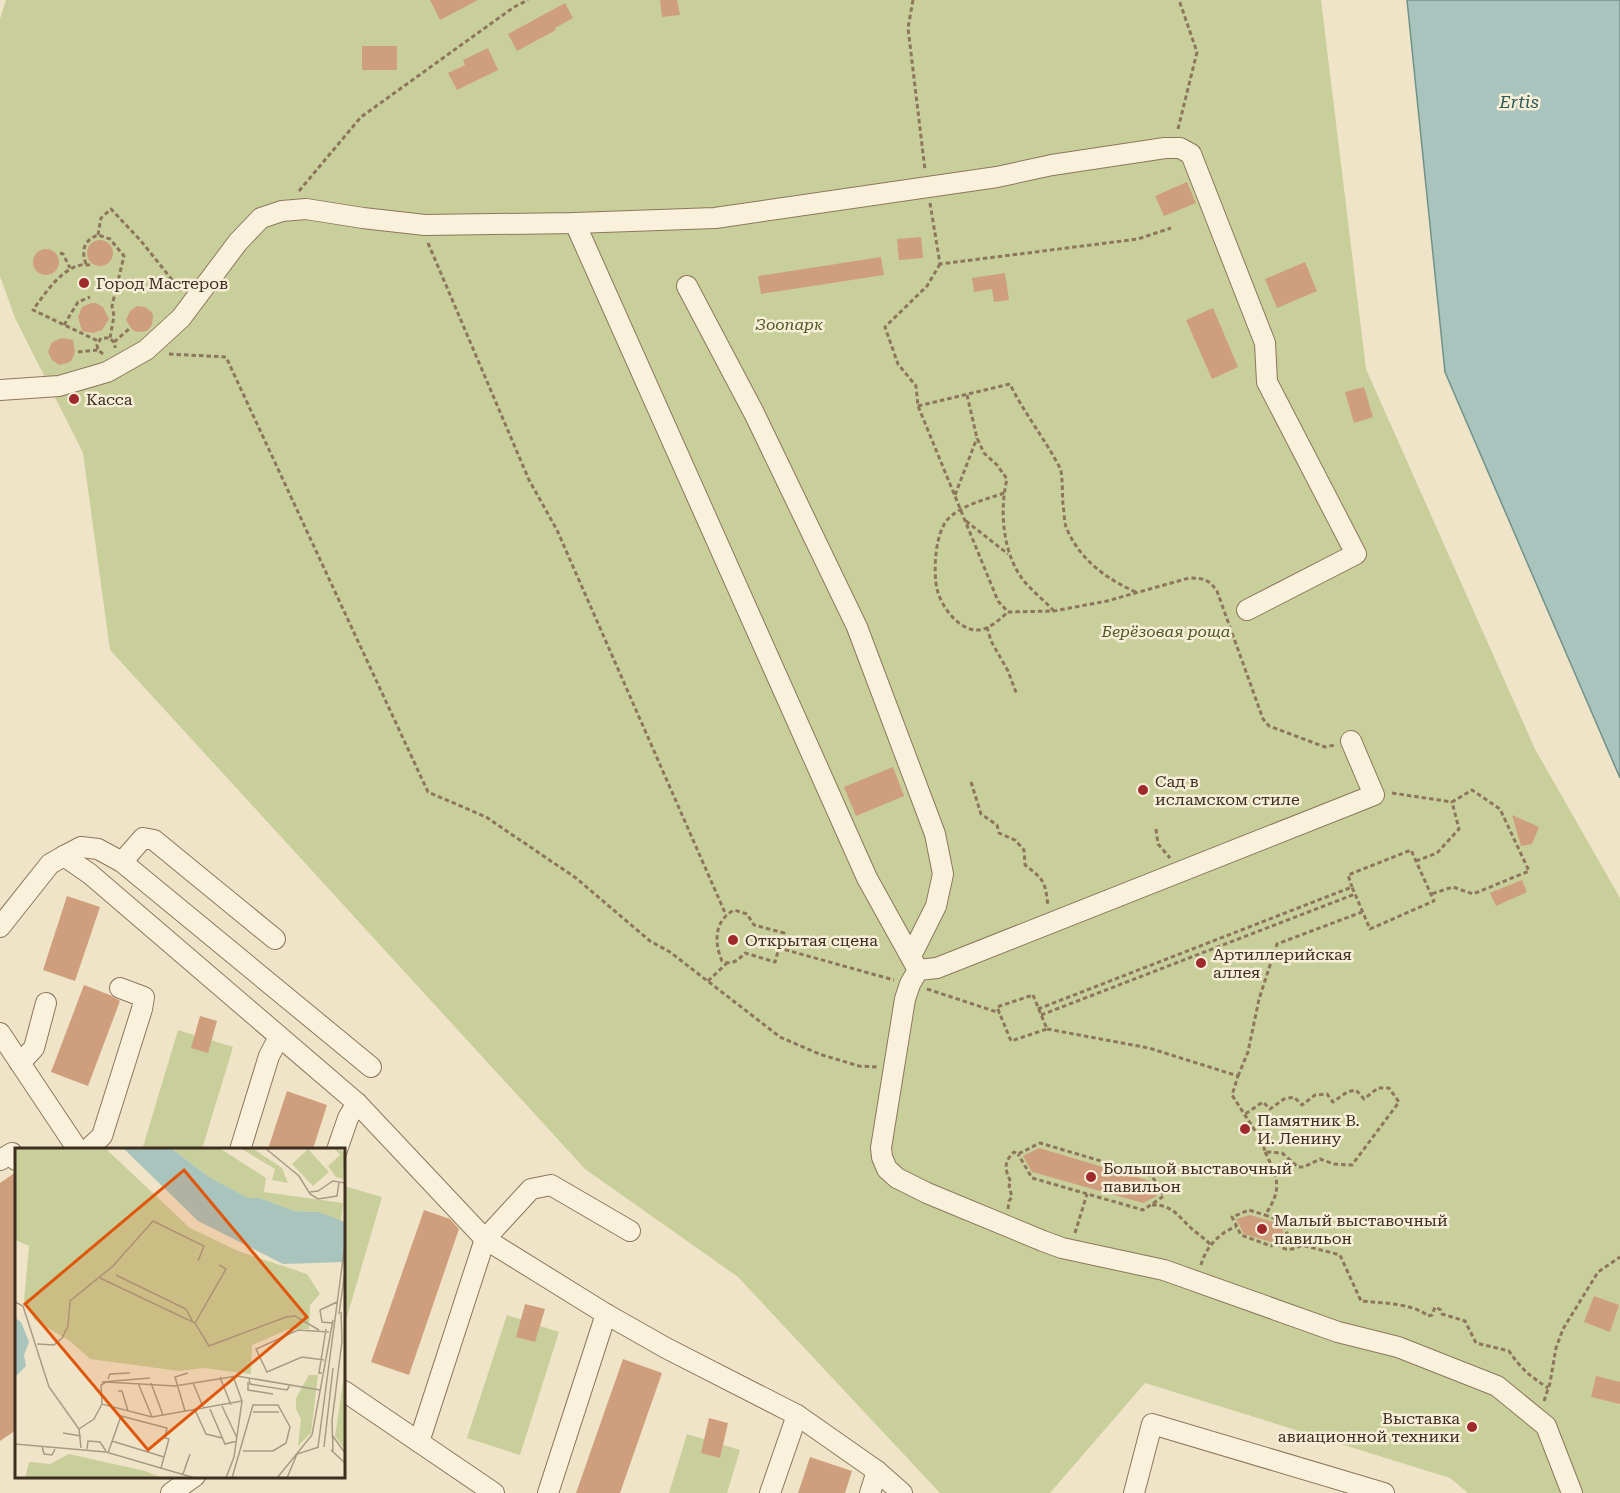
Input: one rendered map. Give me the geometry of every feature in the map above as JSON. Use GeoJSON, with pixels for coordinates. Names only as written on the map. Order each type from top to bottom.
{"type":"FeatureCollection","features":[{"type":"Feature","properties":{"kind":"street"},"geometry":{"type":"LineString","coordinates":[[0,390],[59,386],[107,372],[141,352],[181,318],[238,242],[261,218],[282,211],[306,209],[420,224],[574,223],[715,218],[985,178],[1052,165],[1179,148],[1191,154],[1265,344],[1267,382],[1356,554],[1247,610]]}},
{"type":"Feature","properties":{"kind":"street"},"geometry":{"type":"LineString","coordinates":[[574,223],[867,878],[913,970]]}},
{"type":"Feature","properties":{"kind":"street"},"geometry":{"type":"LineString","coordinates":[[687,286],[754,413],[857,627],[935,834],[943,874],[936,906],[905,999],[881,1148],[887,1169],[897,1178],[927,1193],[1043,1241],[1070,1250],[1164,1270],[1338,1332],[1398,1347],[1497,1386],[1546,1426],[1572,1493]]}},
{"type":"Feature","properties":{"kind":"street"},"geometry":{"type":"LineString","coordinates":[[913,970],[937,968],[1374,795],[1351,741]]}},
{"type":"Feature","properties":{"kind":"street"},"geometry":{"type":"LineString","coordinates":[[122,862],[143,838],[154,840],[275,939]]}},
{"type":"Feature","properties":{"kind":"street"},"geometry":{"type":"LineString","coordinates":[[0,927],[51,864],[81,847],[98,849],[122,862],[371,1067]]}},
{"type":"Feature","properties":{"kind":"street"},"geometry":{"type":"LineString","coordinates":[[64,856],[90,874],[357,1103],[485,1239],[606,1314],[717,1375],[797,1415],[877,1472],[902,1493]]}},
{"type":"Feature","properties":{"kind":"street"},"geometry":{"type":"LineString","coordinates":[[88,1148],[102,1136],[142,1010],[144,997],[120,988]]}},
{"type":"Feature","properties":{"kind":"street"},"geometry":{"type":"LineString","coordinates":[[20,1063],[34,1048],[46,1003]]}},
{"type":"Feature","properties":{"kind":"street"},"geometry":{"type":"LineString","coordinates":[[0,1033],[77,1148]]}},
{"type":"Feature","properties":{"kind":"street"},"geometry":{"type":"LineString","coordinates":[[240,1148],[268,1056],[279,1037]]}},
{"type":"Feature","properties":{"kind":"street"},"geometry":{"type":"LineString","coordinates":[[337,1148],[348,1118],[357,1103]]}},
{"type":"Feature","properties":{"kind":"street"},"geometry":{"type":"LineString","coordinates":[[0,1160],[12,1153],[15,1158]]}},
{"type":"Feature","properties":{"kind":"street"},"geometry":{"type":"LineString","coordinates":[[420,1442],[485,1239],[531,1189],[551,1185],[630,1230]]}},
{"type":"Feature","properties":{"kind":"street"},"geometry":{"type":"LineString","coordinates":[[548,1493],[606,1314]]}},
{"type":"Feature","properties":{"kind":"street"},"geometry":{"type":"LineString","coordinates":[[345,1392],[420,1442],[484,1490]]}},
{"type":"Feature","properties":{"kind":"street"},"geometry":{"type":"LineString","coordinates":[[770,1493],[797,1415]]}},
{"type":"Feature","properties":{"kind":"street"},"geometry":{"type":"LineString","coordinates":[[1134,1493],[1152,1424],[1384,1493]]}},
{"type":"Feature","properties":{"kind":"street"},"geometry":{"type":"LineString","coordinates":[[870,1493],[877,1472]]}},
{"type":"Feature","properties":{"kind":"street"},"geometry":{"type":"LineString","coordinates":[[171,1493],[192,1478]]}},
{"type":"Feature","properties":{"kind":"path"},"geometry":{"type":"LineString","coordinates":[[282,211],[361,117],[514,7],[528,0]]}},
{"type":"Feature","properties":{"kind":"path"},"geometry":{"type":"LineString","coordinates":[[1172,148],[1197,52],[1179,0]]}},
{"type":"Feature","properties":{"kind":"path"},"geometry":{"type":"LineString","coordinates":[[98,235],[101,218],[111,209],[141,241],[192,304]]}},
{"type":"Feature","properties":{"kind":"path"},"geometry":{"type":"LineString","coordinates":[[420,224],[529,480],[557,530],[726,915]]}},
{"type":"Feature","properties":{"kind":"path"},"geometry":{"type":"LineString","coordinates":[[100,338],[64,325],[33,310],[70,268],[88,264],[83,253],[84,245],[90,238],[98,235],[110,239],[124,256],[112,306],[114,316],[110,338]]}},
{"type":"Feature","properties":{"kind":"path"},"geometry":{"type":"LineString","coordinates":[[60,253],[63,254],[70,268]]}},
{"type":"Feature","properties":{"kind":"path"},"geometry":{"type":"LineString","coordinates":[[940,264],[927,286],[885,327],[898,364],[916,386],[918,406],[998,601],[1008,612]]}},
{"type":"Feature","properties":{"kind":"path"},"geometry":{"type":"LineString","coordinates":[[64,325],[78,302],[90,297]]}},
{"type":"Feature","properties":{"kind":"path"},"geometry":{"type":"LineString","coordinates":[[114,342],[129,329]]}},
{"type":"Feature","properties":{"kind":"path"},"geometry":{"type":"LineString","coordinates":[[78,352],[98,350]]}},
{"type":"Feature","properties":{"kind":"path"},"geometry":{"type":"LineString","coordinates":[[141,352],[226,357],[428,792],[486,817],[576,878],[650,941],[670,952],[780,1037],[819,1054],[859,1066],[894,1069]]}},
{"type":"Feature","properties":{"kind":"path"},"geometry":{"type":"LineString","coordinates":[[918,406],[1010,384],[1061,470],[1066,526],[1078,548],[1098,571],[1118,584],[1137,592]]}},
{"type":"Feature","properties":{"kind":"path"},"geometry":{"type":"LineString","coordinates":[[966,394],[977,438],[984,453],[1007,479],[1004,493],[1004,523],[1010,555],[1024,581],[1054,611]]}},
{"type":"Feature","properties":{"kind":"path"},"geometry":{"type":"LineString","coordinates":[[955,495],[977,438]]}},
{"type":"Feature","properties":{"kind":"path"},"geometry":{"type":"LineString","coordinates":[[1004,493],[960,508],[943,524],[937,545],[935,569],[937,590],[944,607],[960,626],[977,630],[992,625],[1008,612],[1054,611],[1107,601],[1189,578],[1201,578],[1212,583],[1217,591],[1263,719],[1269,726],[1325,747],[1351,741]]}},
{"type":"Feature","properties":{"kind":"path"},"geometry":{"type":"LineString","coordinates":[[965,521],[1010,555]]}},
{"type":"Feature","properties":{"kind":"path"},"geometry":{"type":"LineString","coordinates":[[987,627],[1017,695]]}},
{"type":"Feature","properties":{"kind":"path"},"geometry":{"type":"LineString","coordinates":[[971,782],[981,814],[997,825],[999,833],[1015,840],[1024,850],[1026,865],[1045,884],[1050,923]]}},
{"type":"Feature","properties":{"kind":"path"},"geometry":{"type":"LineString","coordinates":[[1372,790],[1452,802],[1472,790],[1500,809],[1529,871],[1473,894],[1453,887],[1431,894]]}},
{"type":"Feature","properties":{"kind":"path"},"geometry":{"type":"LineString","coordinates":[[1416,861],[1437,853],[1459,829],[1452,802]]}},
{"type":"Feature","properties":{"kind":"path"},"geometry":{"type":"LineString","coordinates":[[1156,829],[1158,844],[1181,871]]}},
{"type":"Feature","properties":{"kind":"path"},"geometry":{"type":"LineString","coordinates":[[1410,850],[1416,861],[1434,901],[1370,929],[1348,875],[1410,850]]}},
{"type":"Feature","properties":{"kind":"path"},"geometry":{"type":"LineString","coordinates":[[1038,1009],[1352,887]]}},
{"type":"Feature","properties":{"kind":"path"},"geometry":{"type":"LineString","coordinates":[[1041,1015],[1355,894]]}},
{"type":"Feature","properties":{"kind":"path"},"geometry":{"type":"LineString","coordinates":[[734,910],[747,914],[754,925],[784,933],[779,948],[775,962],[745,953],[737,962],[727,963],[722,961],[717,951],[716,935],[722,920],[734,910]]}},
{"type":"Feature","properties":{"kind":"path"},"geometry":{"type":"LineString","coordinates":[[1265,1215],[1278,1189],[1275,1176],[1263,1143],[1232,1095],[1248,1052],[1259,999],[1276,944],[1362,912]]}},
{"type":"Feature","properties":{"kind":"path"},"geometry":{"type":"LineString","coordinates":[[779,948],[913,970],[1000,1013]]}},
{"type":"Feature","properties":{"kind":"path"},"geometry":{"type":"LineString","coordinates":[[708,981],[727,963]]}},
{"type":"Feature","properties":{"kind":"path"},"geometry":{"type":"LineString","coordinates":[[1047,1029],[1033,995],[997,1007],[1011,1041],[1047,1029],[1149,1048],[1238,1076]]}},
{"type":"Feature","properties":{"kind":"path"},"geometry":{"type":"LineString","coordinates":[[1245,1114],[1263,1102],[1270,1110],[1284,1099],[1294,1097],[1302,1105],[1315,1095],[1327,1094],[1333,1102],[1347,1092],[1356,1090],[1364,1099],[1378,1088],[1389,1088],[1399,1102],[1352,1165],[1334,1164],[1320,1159],[1304,1167],[1298,1167],[1282,1153],[1265,1152]]}},
{"type":"Feature","properties":{"kind":"path"},"geometry":{"type":"LineString","coordinates":[[1004,1225],[1012,1197],[1009,1186],[1011,1182],[1005,1169],[1008,1158],[1014,1152],[1018,1154],[1040,1143],[1152,1176],[1164,1196],[1143,1210],[1087,1194],[1032,1178],[1018,1154]]}},
{"type":"Feature","properties":{"kind":"path"},"geometry":{"type":"LineString","coordinates":[[1070,1250],[1087,1194]]}},
{"type":"Feature","properties":{"kind":"path"},"geometry":{"type":"LineString","coordinates":[[1150,1205],[1161,1205],[1175,1211],[1211,1245]]}},
{"type":"Feature","properties":{"kind":"path"},"geometry":{"type":"LineString","coordinates":[[1249,1210],[1282,1221],[1289,1238],[1271,1246],[1241,1235],[1236,1227],[1232,1217],[1249,1210]]}},
{"type":"Feature","properties":{"kind":"path"},"geometry":{"type":"LineString","coordinates":[[1197,1282],[1202,1260],[1211,1245],[1222,1234],[1236,1227]]}},
{"type":"Feature","properties":{"kind":"path"},"geometry":{"type":"LineString","coordinates":[[1277,1243],[1285,1249],[1294,1250],[1302,1245],[1340,1255],[1361,1300],[1406,1307],[1428,1316],[1432,1315],[1435,1308],[1441,1310],[1442,1314],[1465,1321],[1476,1343],[1509,1351],[1528,1375],[1548,1388]]}},
{"type":"Feature","properties":{"kind":"path"},"geometry":{"type":"LineString","coordinates":[[1546,1426],[1543,1404],[1556,1347],[1563,1329],[1598,1272],[1620,1257]]}},
{"type":"Feature","properties":{"kind":"green space"},"geometry":{"type":"Polygon","coordinates":[[[6,0],[1321,0],[1366,369],[1535,749],[1620,898],[1620,1493],[1468,1493],[1450,1478],[1145,1383],[1050,1493],[940,1493],[738,1277],[585,1169],[110,650],[83,453],[15,318],[0,276],[0,19],[6,0]]]}},
{"type":"Feature","properties":{"kind":"green space"},"geometry":{"type":"Polygon","coordinates":[[[178,1030],[233,1047],[202,1148],[143,1148],[178,1030]]]}},
{"type":"Feature","properties":{"kind":"green space"},"geometry":{"type":"Polygon","coordinates":[[[345,1186],[382,1197],[345,1324],[345,1186]]]}},
{"type":"Feature","properties":{"kind":"green space"},"geometry":{"type":"Polygon","coordinates":[[[507,1315],[559,1332],[520,1455],[467,1438],[507,1315]]]}},
{"type":"Feature","properties":{"kind":"green space"},"geometry":{"type":"Polygon","coordinates":[[[687,1434],[740,1450],[727,1493],[669,1493],[687,1434]]]}},
{"type":"Feature","properties":{"kind":"water","name":"Ertis"},"geometry":{"type":"Polygon","coordinates":[[[1407,0],[1620,0],[1620,778],[1445,372],[1407,0]]]}},
{"type":"Feature","properties":{"kind":"building"},"geometry":{"type":"Polygon","coordinates":[[[430,0],[478,0],[440,20],[430,0]]]}},
{"type":"Feature","properties":{"kind":"building"},"geometry":{"type":"Polygon","coordinates":[[[660,0],[677,0],[680,15],[662,17],[660,0]]]}},
{"type":"Feature","properties":{"kind":"building"},"geometry":{"type":"Polygon","coordinates":[[[565,3],[573,18],[517,51],[508,34],[565,3]]]}},
{"type":"Feature","properties":{"kind":"building"},"geometry":{"type":"Polygon","coordinates":[[[362,46],[397,46],[397,70],[362,70],[362,46]]]}},
{"type":"Feature","properties":{"kind":"building"},"geometry":{"type":"Polygon","coordinates":[[[488,48],[498,70],[457,90],[448,73],[465,65],[463,60],[488,48]]]}},
{"type":"Feature","properties":{"kind":"building"},"geometry":{"type":"Polygon","coordinates":[[[1187,182],[1196,203],[1164,216],[1155,196],[1187,182]]]}},
{"type":"Feature","properties":{"kind":"building"},"geometry":{"type":"Polygon","coordinates":[[[921,237],[923,258],[899,260],[897,239],[921,237]]]}},
{"type":"Feature","properties":{"kind":"building"},"geometry":{"type":"Polygon","coordinates":[[[100,240],[109,244],[113,253],[109,262],[100,266],[91,262],[87,253],[91,244],[100,240]]]}},
{"type":"Feature","properties":{"kind":"building"},"geometry":{"type":"Polygon","coordinates":[[[46,249],[55,253],[59,262],[55,271],[46,275],[37,271],[33,262],[37,253],[46,249]]]}},
{"type":"Feature","properties":{"kind":"building"},"geometry":{"type":"Polygon","coordinates":[[[881,257],[884,275],[761,294],[758,276],[881,257]]]}},
{"type":"Feature","properties":{"kind":"building"},"geometry":{"type":"Polygon","coordinates":[[[1305,262],[1317,291],[1277,308],[1265,279],[1305,262]]]}},
{"type":"Feature","properties":{"kind":"building"},"geometry":{"type":"Polygon","coordinates":[[[1005,273],[1009,300],[994,302],[992,289],[974,292],[972,278],[1005,273]]]}},
{"type":"Feature","properties":{"kind":"building"},"geometry":{"type":"Polygon","coordinates":[[[91,303],[103,307],[109,319],[102,330],[93,333],[82,331],[78,317],[82,307],[91,303]]]}},
{"type":"Feature","properties":{"kind":"building"},"geometry":{"type":"Polygon","coordinates":[[[137,306],[145,307],[152,312],[152,325],[147,331],[134,331],[126,320],[130,311],[137,306]]]}},
{"type":"Feature","properties":{"kind":"building"},"geometry":{"type":"Polygon","coordinates":[[[1213,308],[1238,367],[1212,379],[1186,320],[1213,308]]]}},
{"type":"Feature","properties":{"kind":"building"},"geometry":{"type":"Polygon","coordinates":[[[62,338],[73,340],[75,352],[72,360],[59,365],[52,360],[48,352],[54,341],[62,338]]]}},
{"type":"Feature","properties":{"kind":"building"},"geometry":{"type":"Polygon","coordinates":[[[1364,387],[1373,417],[1354,423],[1345,392],[1364,387]]]}},
{"type":"Feature","properties":{"kind":"building"},"geometry":{"type":"Polygon","coordinates":[[[893,767],[904,796],[856,816],[844,787],[893,767]]]}},
{"type":"Feature","properties":{"kind":"building"},"geometry":{"type":"Polygon","coordinates":[[[1512,815],[1539,827],[1532,844],[1521,846],[1512,815]]]}},
{"type":"Feature","properties":{"kind":"building"},"geometry":{"type":"Polygon","coordinates":[[[1522,880],[1527,892],[1496,906],[1490,893],[1522,880]]]}},
{"type":"Feature","properties":{"kind":"building"},"geometry":{"type":"Polygon","coordinates":[[[67,896],[100,907],[75,981],[43,970],[67,896]]]}},
{"type":"Feature","properties":{"kind":"building"},"geometry":{"type":"Polygon","coordinates":[[[84,985],[120,1001],[88,1086],[51,1072],[84,985]]]}},
{"type":"Feature","properties":{"kind":"building"},"geometry":{"type":"Polygon","coordinates":[[[200,1016],[217,1021],[208,1053],[191,1048],[200,1016]]]}},
{"type":"Feature","properties":{"kind":"building"},"geometry":{"type":"Polygon","coordinates":[[[287,1091],[327,1105],[313,1148],[268,1148],[287,1091]]]}},
{"type":"Feature","properties":{"kind":"building","name":"Большой выставочный павильон"},"geometry":{"type":"Polygon","coordinates":[[[1039,1148],[1150,1181],[1157,1196],[1143,1203],[1032,1172],[1023,1156],[1039,1148]]]}},
{"type":"Feature","properties":{"kind":"building"},"geometry":{"type":"Polygon","coordinates":[[[15,1173],[15,1431],[0,1441],[0,1183],[15,1173]]]}},
{"type":"Feature","properties":{"kind":"building"},"geometry":{"type":"Polygon","coordinates":[[[424,1210],[450,1219],[459,1229],[409,1375],[371,1362],[424,1210]]]}},
{"type":"Feature","properties":{"kind":"building","name":"Малый выставочный павильон"},"geometry":{"type":"Polygon","coordinates":[[[1250,1215],[1280,1224],[1285,1236],[1271,1242],[1244,1234],[1236,1219],[1250,1215]]]}},
{"type":"Feature","properties":{"kind":"building"},"geometry":{"type":"Polygon","coordinates":[[[1594,1296],[1619,1305],[1610,1332],[1584,1322],[1594,1296]]]}},
{"type":"Feature","properties":{"kind":"building"},"geometry":{"type":"Polygon","coordinates":[[[525,1304],[545,1309],[535,1342],[516,1337],[525,1304]]]}},
{"type":"Feature","properties":{"kind":"building"},"geometry":{"type":"Polygon","coordinates":[[[623,1359],[662,1373],[620,1493],[576,1493],[623,1359]]]}},
{"type":"Feature","properties":{"kind":"building"},"geometry":{"type":"Polygon","coordinates":[[[1596,1376],[1620,1382],[1620,1404],[1591,1397],[1596,1376]]]}},
{"type":"Feature","properties":{"kind":"building"},"geometry":{"type":"Polygon","coordinates":[[[709,1418],[728,1423],[720,1458],[701,1453],[709,1418]]]}},
{"type":"Feature","properties":{"kind":"building"},"geometry":{"type":"Polygon","coordinates":[[[810,1457],[852,1471],[845,1493],[798,1493],[810,1457]]]}},
{"type":"Feature","properties":{"kind":"place","name":"Город Мастеров"},"geometry":{"type":"Point","coordinates":[84,283]}},
{"type":"Feature","properties":{"kind":"place","name":"Касса"},"geometry":{"type":"Point","coordinates":[74,399]}},
{"type":"Feature","properties":{"kind":"place","name":"Сад в исламском стиле"},"geometry":{"type":"Point","coordinates":[1143,790]}},
{"type":"Feature","properties":{"kind":"place","name":"Открытая сцена"},"geometry":{"type":"Point","coordinates":[733,940]}},
{"type":"Feature","properties":{"kind":"place","name":"Артиллерийская аллея"},"geometry":{"type":"Point","coordinates":[1201,963]}},
{"type":"Feature","properties":{"kind":"place","name":"Памятник В. И. Ленину"},"geometry":{"type":"Point","coordinates":[1245,1129]}},
{"type":"Feature","properties":{"kind":"place","name":"Большой выставочный павильон"},"geometry":{"type":"Point","coordinates":[1091,1177]}},
{"type":"Feature","properties":{"kind":"place","name":"Малый выставочный павильон"},"geometry":{"type":"Point","coordinates":[1262,1229]}},
{"type":"Feature","properties":{"kind":"place","name":"Выставка авиационной техники"},"geometry":{"type":"Point","coordinates":[1472,1427]}},
{"type":"Feature","properties":{"kind":"park label","name":"Зоопарк"},"geometry":{"type":"Point","coordinates":[789,324]}},
{"type":"Feature","properties":{"kind":"park label","name":"Берёзовая роща"},"geometry":{"type":"Point","coordinates":[1166,631]}}]}
